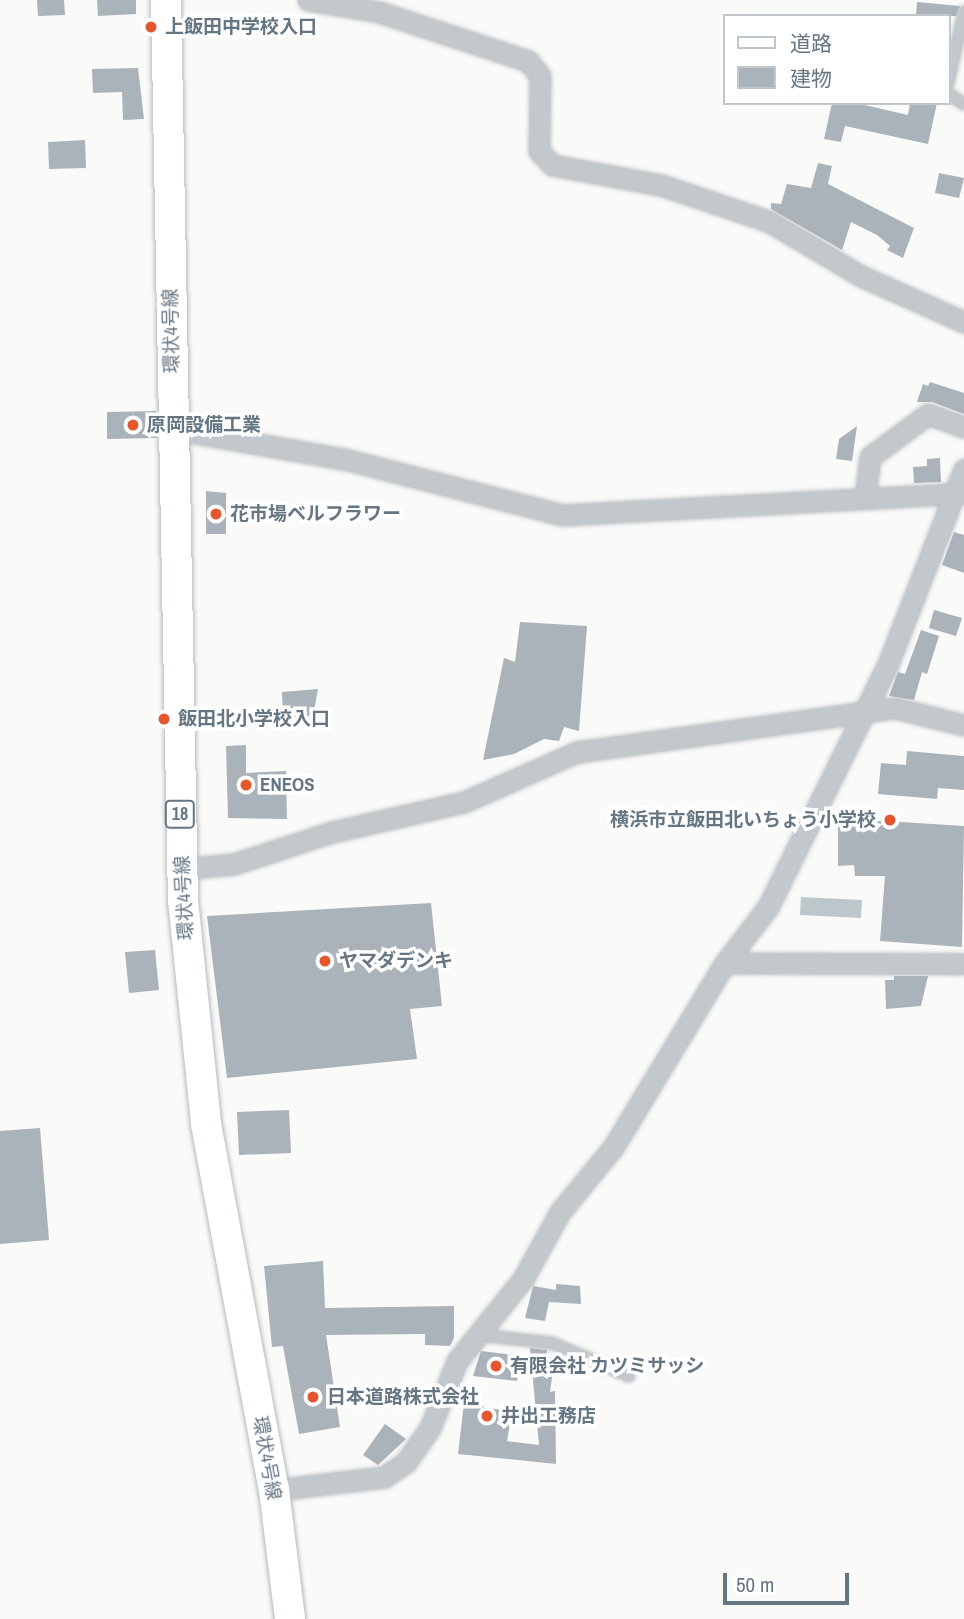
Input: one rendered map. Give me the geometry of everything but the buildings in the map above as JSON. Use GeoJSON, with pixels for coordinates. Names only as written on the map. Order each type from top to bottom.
{"type":"FeatureCollection","features":[{"type":"Feature","properties":{"kind":"main road","name":"環状4号線"},"geometry":{"type":"LineString","coordinates":[[166,0],[181,869],[206,1124],[274,1490],[290,1619]]}},
{"type":"Feature","properties":{"kind":"street"},"geometry":{"type":"LineString","coordinates":[[308,0],[379,12],[528,61],[540,76],[539,151],[552,166],[662,185],[770,222],[861,276],[964,322]]}},
{"type":"Feature","properties":{"kind":"street"},"geometry":{"type":"LineString","coordinates":[[865,497],[870,457],[928,414],[964,427]]}},
{"type":"Feature","properties":{"kind":"street"},"geometry":{"type":"LineString","coordinates":[[173,429],[344,460],[562,515],[959,492]]}},
{"type":"Feature","properties":{"kind":"street"},"geometry":{"type":"LineString","coordinates":[[274,1490],[360,1483],[384,1477],[406,1462],[430,1428],[457,1361],[475,1334],[523,1279],[560,1212],[614,1146],[725,963],[768,907],[888,664],[959,492],[964,469]]}},
{"type":"Feature","properties":{"kind":"street"},"geometry":{"type":"LineString","coordinates":[[181,869],[234,864],[332,832],[464,802],[577,752],[895,708],[964,725]]}},
{"type":"Feature","properties":{"kind":"street"},"geometry":{"type":"LineString","coordinates":[[725,963],[964,964]]}},
{"type":"Feature","properties":{"kind":"lane"},"geometry":{"type":"LineString","coordinates":[[950,74],[964,12]]}},
{"type":"Feature","properties":{"kind":"lane"},"geometry":{"type":"LineString","coordinates":[[475,1334],[552,1343],[629,1376]]}},
{"type":"Feature","properties":{"kind":"shaded area"},"geometry":{"type":"Polygon","coordinates":[[[801,897],[862,900],[861,918],[800,915],[801,897]]]}},
{"type":"Feature","properties":{"kind":"place","name":"上飯田中学校入口"},"geometry":{"type":"Point","coordinates":[151,27]}},
{"type":"Feature","properties":{"kind":"place","name":"原岡設備工業"},"geometry":{"type":"Point","coordinates":[133,425]}},
{"type":"Feature","properties":{"kind":"place","name":"花市場ベルフラワー"},"geometry":{"type":"Point","coordinates":[216,514]}},
{"type":"Feature","properties":{"kind":"place","name":"飯田北小学校入口"},"geometry":{"type":"Point","coordinates":[164,719]}},
{"type":"Feature","properties":{"kind":"place","name":"ENEOS"},"geometry":{"type":"Point","coordinates":[246,785]}},
{"type":"Feature","properties":{"kind":"place","name":"横浜市立飯田北いちょう小学校"},"geometry":{"type":"Point","coordinates":[890,820]}},
{"type":"Feature","properties":{"kind":"place","name":"ヤマダデンキ"},"geometry":{"type":"Point","coordinates":[325,961]}},
{"type":"Feature","properties":{"kind":"place","name":"有限会社 カツミサッシ"},"geometry":{"type":"Point","coordinates":[496,1366]}},
{"type":"Feature","properties":{"kind":"place","name":"日本道路株式会社"},"geometry":{"type":"Point","coordinates":[313,1397]}},
{"type":"Feature","properties":{"kind":"place","name":"井出工務店"},"geometry":{"type":"Point","coordinates":[487,1416]}}]}
